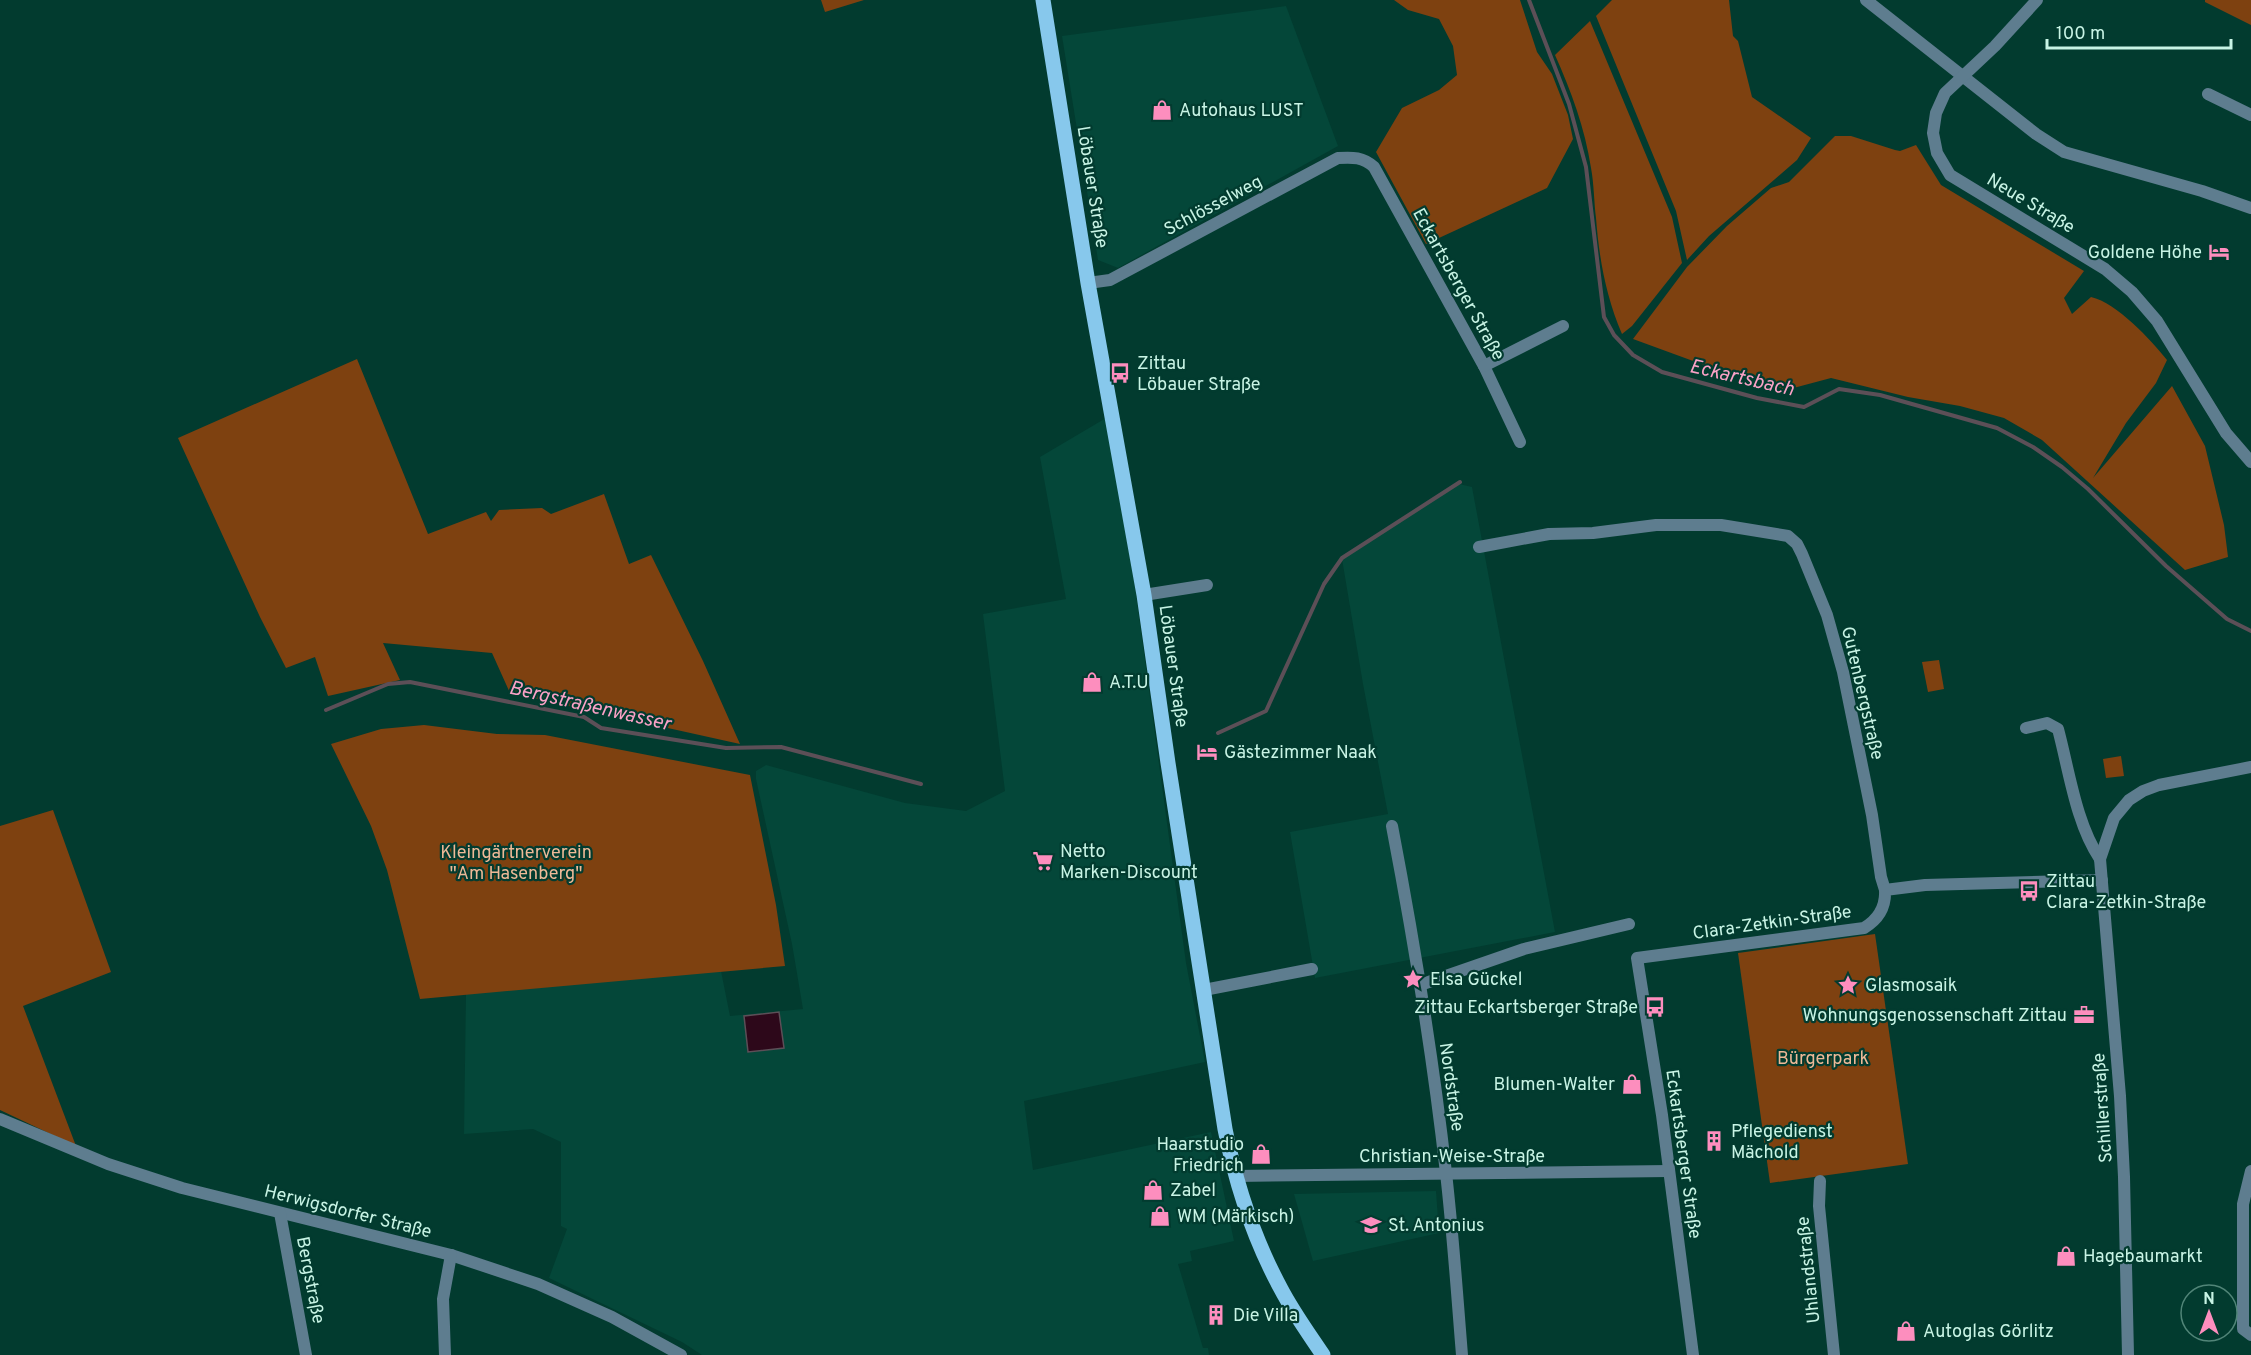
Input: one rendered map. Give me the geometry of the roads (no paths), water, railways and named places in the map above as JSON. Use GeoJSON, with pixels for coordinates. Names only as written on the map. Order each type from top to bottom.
{"type":"FeatureCollection","features":[{"type":"Feature","properties":{"kind":"main road","name":"Löbauer Straße"},"geometry":{"type":"LineString","coordinates":[[1043,0],[1089,283],[1144,595],[1166,755],[1234,1176],[1259,1244],[1281,1290],[1323,1355]]}},
{"type":"Feature","properties":{"kind":"street"},"geometry":{"type":"LineString","coordinates":[[1866,0],[2036,134],[2064,152],[2202,190],[2251,208]]}},
{"type":"Feature","properties":{"kind":"street","name":"Neue Straße"},"geometry":{"type":"LineString","coordinates":[[2037,0],[1945,93],[1936,113],[1933,133],[1937,153],[1950,175],[2105,269],[2132,292],[2157,321],[2226,434],[2251,462]]}},
{"type":"Feature","properties":{"kind":"street"},"geometry":{"type":"LineString","coordinates":[[2208,94],[2251,115]]}},
{"type":"Feature","properties":{"kind":"street","name":"Schlösselweg"},"geometry":{"type":"LineString","coordinates":[[1089,283],[1110,280],[1338,158],[1354,157]]}},
{"type":"Feature","properties":{"kind":"street","name":"Eckartsberger Straße"},"geometry":{"type":"LineString","coordinates":[[1354,157],[1367,160],[1374,167],[1484,366],[1520,442]]}},
{"type":"Feature","properties":{"kind":"street"},"geometry":{"type":"LineString","coordinates":[[1484,366],[1563,326]]}},
{"type":"Feature","properties":{"kind":"street","name":"Gutenbergstraße"},"geometry":{"type":"LineString","coordinates":[[1479,548],[1549,534],[1593,533],[1656,525],[1721,525],[1788,536],[1797,544],[1802,554],[1827,615],[1843,672],[1885,890]]}},
{"type":"Feature","properties":{"kind":"street"},"geometry":{"type":"LineString","coordinates":[[1144,595],[1207,585]]}},
{"type":"Feature","properties":{"kind":"street","name":"Schillerstraße"},"geometry":{"type":"LineString","coordinates":[[2026,728],[2048,723],[2058,729],[2090,844],[2100,858]]}},
{"type":"Feature","properties":{"kind":"street","name":"Schillerstraße"},"geometry":{"type":"LineString","coordinates":[[2128,1355],[2120,1096],[2100,858],[2114,818],[2129,800],[2143,791],[2159,785],[2251,767]]}},
{"type":"Feature","properties":{"kind":"street","name":"Nordstraße"},"geometry":{"type":"LineString","coordinates":[[1392,826],[1420,985],[1446,1174],[1462,1355]]}},
{"type":"Feature","properties":{"kind":"street"},"geometry":{"type":"LineString","coordinates":[[1885,890],[1925,885],[2102,880]]}},
{"type":"Feature","properties":{"kind":"street","name":"Clara-Zetkin-Straße"},"geometry":{"type":"LineString","coordinates":[[1637,958],[1864,928],[1872,923],[1883,908],[1886,899],[1885,890]]}},
{"type":"Feature","properties":{"kind":"street"},"geometry":{"type":"LineString","coordinates":[[1420,985],[1524,949],[1629,924]]}},
{"type":"Feature","properties":{"kind":"street","name":"Eckartsberger Straße"},"geometry":{"type":"LineString","coordinates":[[1637,958],[1669,1171],[1693,1355]]}},
{"type":"Feature","properties":{"kind":"street"},"geometry":{"type":"LineString","coordinates":[[1204,990],[1312,969]]}},
{"type":"Feature","properties":{"kind":"street","name":"Herwigsdorfer Straße"},"geometry":{"type":"LineString","coordinates":[[0,1119],[75,1151],[182,1188],[452,1255],[538,1284],[612,1317],[681,1355]]}},
{"type":"Feature","properties":{"kind":"street","name":"Christian-Weise-Straße"},"geometry":{"type":"LineString","coordinates":[[1234,1176],[1669,1171]]}},
{"type":"Feature","properties":{"kind":"street"},"geometry":{"type":"LineString","coordinates":[[2251,1171],[2243,1204],[2243,1329],[2251,1335]]}},
{"type":"Feature","properties":{"kind":"street","name":"Uhlandstraße"},"geometry":{"type":"LineString","coordinates":[[1820,1181],[1819,1206],[1834,1355]]}},
{"type":"Feature","properties":{"kind":"street","name":"Bergstraße"},"geometry":{"type":"LineString","coordinates":[[280,1213],[306,1355]]}},
{"type":"Feature","properties":{"kind":"street"},"geometry":{"type":"LineString","coordinates":[[445,1355],[443,1299],[452,1255]]}},
{"type":"Feature","properties":{"kind":"waterway","name":"Eckartsbach"},"geometry":{"type":"LineString","coordinates":[[1529,0],[1569,104],[1586,167],[1604,317],[1614,335],[1633,355],[1662,372],[1757,398],[1804,407],[1839,389],[1880,395],[1997,428],[2033,447],[2062,467],[2088,489],[2166,566],[2227,619],[2251,631]]}},
{"type":"Feature","properties":{"kind":"waterway","name":"Bergstraßenwasser"},"geometry":{"type":"LineString","coordinates":[[1218,733],[1266,711],[1324,584],[1342,558],[1460,482]]}},
{"type":"Feature","properties":{"kind":"waterway","name":"Bergstraßenwasser"},"geometry":{"type":"LineString","coordinates":[[326,710],[388,684],[410,682],[584,717],[601,728],[726,748],[781,747],[921,784]]}},
{"type":"Feature","properties":{"kind":"place","name":"Autohaus LUST"},"geometry":{"type":"Point","coordinates":[1162,110]}},
{"type":"Feature","properties":{"kind":"place","name":"Goldene Höhe"},"geometry":{"type":"Point","coordinates":[2219,252]}},
{"type":"Feature","properties":{"kind":"place","name":"Zittau Löbauer Straße"},"geometry":{"type":"Point","coordinates":[1120,373]}},
{"type":"Feature","properties":{"kind":"place","name":"A.T.U"},"geometry":{"type":"Point","coordinates":[1092,682]}},
{"type":"Feature","properties":{"kind":"place","name":"Gästezimmer Naak"},"geometry":{"type":"Point","coordinates":[1207,752]}},
{"type":"Feature","properties":{"kind":"place","name":"Netto Marken-Discount"},"geometry":{"type":"Point","coordinates":[1043,861]}},
{"type":"Feature","properties":{"kind":"place","name":"Zittau Clara-Zetkin-Straße"},"geometry":{"type":"Point","coordinates":[2029,891]}},
{"type":"Feature","properties":{"kind":"place","name":"Elsa Gückel"},"geometry":{"type":"Point","coordinates":[1413,979]}},
{"type":"Feature","properties":{"kind":"place","name":"Glasmosaik"},"geometry":{"type":"Point","coordinates":[1848,985]}},
{"type":"Feature","properties":{"kind":"place","name":"Zittau Eckartsberger Straße"},"geometry":{"type":"Point","coordinates":[1655,1007]}},
{"type":"Feature","properties":{"kind":"place","name":"Wohnungsgenossenschaft Zittau"},"geometry":{"type":"Point","coordinates":[2084,1015]}},
{"type":"Feature","properties":{"kind":"place","name":"Blumen-Walter"},"geometry":{"type":"Point","coordinates":[1632,1084]}},
{"type":"Feature","properties":{"kind":"place","name":"Pflegedienst Mächold"},"geometry":{"type":"Point","coordinates":[1714,1141]}},
{"type":"Feature","properties":{"kind":"place","name":"Haarstudio Friedrich"},"geometry":{"type":"Point","coordinates":[1261,1154]}},
{"type":"Feature","properties":{"kind":"place","name":"Zabel"},"geometry":{"type":"Point","coordinates":[1153,1190]}},
{"type":"Feature","properties":{"kind":"place","name":"WM (Märkisch)"},"geometry":{"type":"Point","coordinates":[1160,1216]}},
{"type":"Feature","properties":{"kind":"place","name":"St. Antonius"},"geometry":{"type":"Point","coordinates":[1371,1225]}},
{"type":"Feature","properties":{"kind":"place","name":"Hagebaumarkt"},"geometry":{"type":"Point","coordinates":[2066,1256]}},
{"type":"Feature","properties":{"kind":"place","name":"Die Villa"},"geometry":{"type":"Point","coordinates":[1216,1315]}},
{"type":"Feature","properties":{"kind":"place","name":"Autoglas Görlitz"},"geometry":{"type":"Point","coordinates":[1906,1331]}},
{"type":"Feature","properties":{"kind":"park label","name":"Kleingärtnerverein \"Am Hasenberg\""},"geometry":{"type":"Point","coordinates":[516,862]}},
{"type":"Feature","properties":{"kind":"park label","name":"Bürgerpark"},"geometry":{"type":"Point","coordinates":[1823,1058]}}]}
